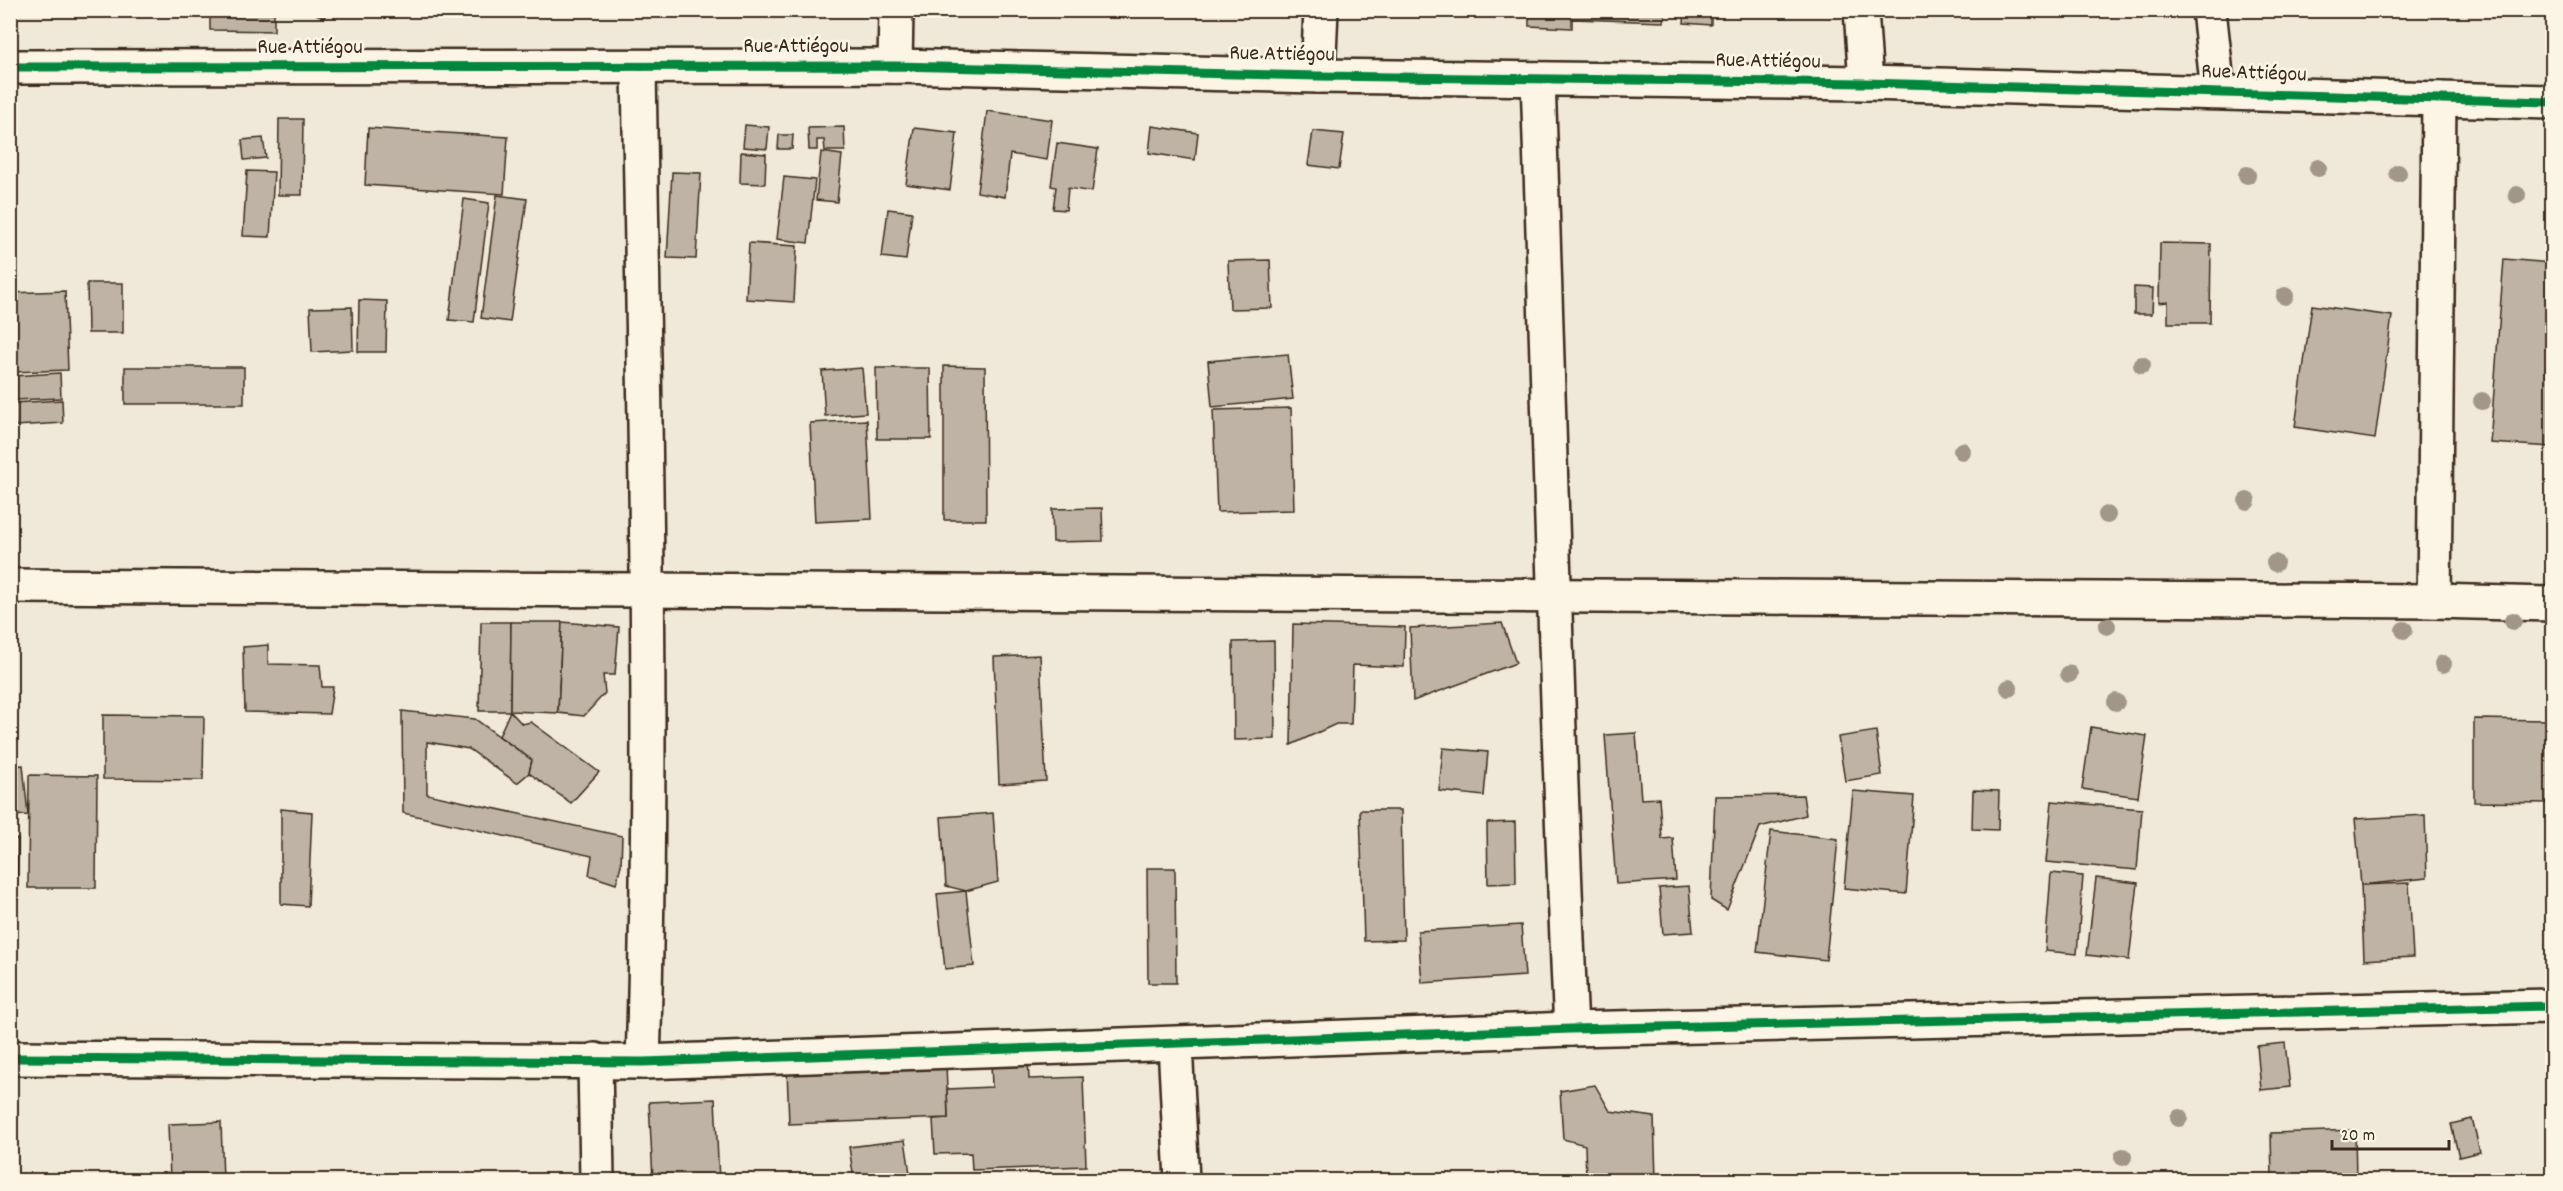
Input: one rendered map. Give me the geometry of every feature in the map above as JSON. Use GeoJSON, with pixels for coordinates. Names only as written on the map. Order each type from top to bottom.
{"type":"FeatureCollection","features":[{"type":"Feature","properties":{"kind":"street"},"geometry":{"type":"LineString","coordinates":[[895,66],[896,10]]}},
{"type":"Feature","properties":{"kind":"street"},"geometry":{"type":"LineString","coordinates":[[1318,76],[1321,10]]}},
{"type":"Feature","properties":{"kind":"street"},"geometry":{"type":"LineString","coordinates":[[1861,10],[1866,83]]}},
{"type":"Feature","properties":{"kind":"street"},"geometry":{"type":"LineString","coordinates":[[2209,10],[2218,92]]}},
{"type":"Feature","properties":{"kind":"street","name":"Rue Attiégou"},"geometry":{"type":"LineString","coordinates":[[10,67],[895,66],[1318,76],[1866,83],[2553,102]]}},
{"type":"Feature","properties":{"kind":"street"},"geometry":{"type":"LineString","coordinates":[[639,67],[647,592],[646,956],[643,1062]]}},
{"type":"Feature","properties":{"kind":"street"},"geometry":{"type":"LineString","coordinates":[[1538,79],[1556,594],[1559,776],[1571,1029]]}},
{"type":"Feature","properties":{"kind":"street"},"geometry":{"type":"LineString","coordinates":[[2434,601],[2439,99]]}},
{"type":"Feature","properties":{"kind":"street"},"geometry":{"type":"LineString","coordinates":[[10,586],[647,592],[1556,594],[2434,601],[2553,604]]}},
{"type":"Feature","properties":{"kind":"street"},"geometry":{"type":"LineString","coordinates":[[10,1058],[643,1062],[1571,1029],[2553,1006]]}},
{"type":"Feature","properties":{"kind":"street"},"geometry":{"type":"LineString","coordinates":[[1175,1044],[1182,1180]]}},
{"type":"Feature","properties":{"kind":"street"},"geometry":{"type":"LineString","coordinates":[[595,1060],[597,1180]]}},
{"type":"Feature","properties":{"kind":"building"},"geometry":{"type":"Polygon","coordinates":[[[210,10],[274,10],[274,31],[210,30],[210,10]]]}},
{"type":"Feature","properties":{"kind":"building"},"geometry":{"type":"Polygon","coordinates":[[[318,10],[326,13],[324,18],[316,14],[318,10]]]}},
{"type":"Feature","properties":{"kind":"building"},"geometry":{"type":"Polygon","coordinates":[[[1529,10],[1665,10],[1664,22],[1572,19],[1572,28],[1529,26],[1529,10]]]}},
{"type":"Feature","properties":{"kind":"building"},"geometry":{"type":"Polygon","coordinates":[[[1685,10],[1711,10],[1711,25],[1684,23],[1685,10]]]}},
{"type":"Feature","properties":{"kind":"building"},"geometry":{"type":"Polygon","coordinates":[[[2046,10],[2078,10],[2046,14],[2046,10]]]}},
{"type":"Feature","properties":{"kind":"building"},"geometry":{"type":"Polygon","coordinates":[[[987,111],[1052,120],[1047,160],[1010,154],[1005,197],[977,192],[987,111]]]}},
{"type":"Feature","properties":{"kind":"building"},"geometry":{"type":"Polygon","coordinates":[[[279,119],[303,119],[302,195],[278,195],[279,119]]]}},
{"type":"Feature","properties":{"kind":"building"},"geometry":{"type":"Polygon","coordinates":[[[745,125],[769,127],[767,149],[743,147],[745,125]]]}},
{"type":"Feature","properties":{"kind":"building"},"geometry":{"type":"Polygon","coordinates":[[[1152,126],[1198,133],[1195,160],[1149,153],[1152,126]]]}},
{"type":"Feature","properties":{"kind":"building"},"geometry":{"type":"Polygon","coordinates":[[[844,127],[845,151],[825,151],[824,140],[817,140],[817,150],[809,150],[808,128],[844,127]]]}},
{"type":"Feature","properties":{"kind":"building"},"geometry":{"type":"Polygon","coordinates":[[[368,128],[508,137],[504,194],[365,185],[368,128]]]}},
{"type":"Feature","properties":{"kind":"building"},"geometry":{"type":"Polygon","coordinates":[[[914,128],[957,133],[950,190],[906,184],[914,128]]]}},
{"type":"Feature","properties":{"kind":"building"},"geometry":{"type":"Polygon","coordinates":[[[1313,131],[1344,134],[1339,169],[1308,165],[1313,131]]]}},
{"type":"Feature","properties":{"kind":"building"},"geometry":{"type":"Polygon","coordinates":[[[779,135],[793,135],[792,149],[778,149],[779,135]]]}},
{"type":"Feature","properties":{"kind":"building"},"geometry":{"type":"Polygon","coordinates":[[[263,138],[266,158],[244,160],[242,140],[263,138]]]}},
{"type":"Feature","properties":{"kind":"building"},"geometry":{"type":"Polygon","coordinates":[[[1057,143],[1098,149],[1092,192],[1068,188],[1066,210],[1053,209],[1056,187],[1051,186],[1057,143]]]}},
{"type":"Feature","properties":{"kind":"building"},"geometry":{"type":"Polygon","coordinates":[[[741,152],[766,154],[765,184],[740,183],[741,152]]]}},
{"type":"Feature","properties":{"kind":"building"},"geometry":{"type":"Polygon","coordinates":[[[821,152],[842,155],[837,202],[816,200],[821,152]]]}},
{"type":"Feature","properties":{"kind":"building"},"geometry":{"type":"Polygon","coordinates":[[[247,171],[274,172],[270,237],[243,236],[247,171]]]}},
{"type":"Feature","properties":{"kind":"building"},"geometry":{"type":"Polygon","coordinates":[[[672,172],[701,173],[696,259],[667,258],[672,172]]]}},
{"type":"Feature","properties":{"kind":"building"},"geometry":{"type":"Polygon","coordinates":[[[784,177],[815,180],[808,243],[777,239],[784,177]]]}},
{"type":"Feature","properties":{"kind":"building"},"geometry":{"type":"Polygon","coordinates":[[[497,195],[527,199],[510,322],[481,318],[497,195]]]}},
{"type":"Feature","properties":{"kind":"building"},"geometry":{"type":"Polygon","coordinates":[[[464,199],[489,203],[474,322],[449,320],[464,199]]]}},
{"type":"Feature","properties":{"kind":"building"},"geometry":{"type":"Polygon","coordinates":[[[888,209],[912,212],[906,260],[882,257],[888,209]]]}},
{"type":"Feature","properties":{"kind":"building"},"geometry":{"type":"Polygon","coordinates":[[[749,243],[797,246],[794,302],[746,299],[749,243]]]}},
{"type":"Feature","properties":{"kind":"building"},"geometry":{"type":"Polygon","coordinates":[[[2160,243],[2211,244],[2210,323],[2168,323],[2168,302],[2159,303],[2160,243]]]}},
{"type":"Feature","properties":{"kind":"building"},"geometry":{"type":"Polygon","coordinates":[[[2504,259],[2552,263],[2552,447],[2490,443],[2504,259]]]}},
{"type":"Feature","properties":{"kind":"building"},"geometry":{"type":"Polygon","coordinates":[[[1270,260],[1272,308],[1230,309],[1228,261],[1270,260]]]}},
{"type":"Feature","properties":{"kind":"building"},"geometry":{"type":"Polygon","coordinates":[[[87,283],[123,283],[123,333],[88,333],[87,283]]]}},
{"type":"Feature","properties":{"kind":"building"},"geometry":{"type":"Polygon","coordinates":[[[2134,287],[2153,288],[2152,314],[2134,314],[2134,287]]]}},
{"type":"Feature","properties":{"kind":"building"},"geometry":{"type":"Polygon","coordinates":[[[65,291],[68,370],[13,372],[10,293],[65,291]]]}},
{"type":"Feature","properties":{"kind":"building"},"geometry":{"type":"Polygon","coordinates":[[[359,300],[387,301],[386,352],[358,352],[359,300]]]}},
{"type":"Feature","properties":{"kind":"building"},"geometry":{"type":"Polygon","coordinates":[[[2312,305],[2392,316],[2375,439],[2295,427],[2312,305]]]}},
{"type":"Feature","properties":{"kind":"building"},"geometry":{"type":"Polygon","coordinates":[[[352,307],[353,350],[312,352],[310,308],[352,307]]]}},
{"type":"Feature","properties":{"kind":"building"},"geometry":{"type":"Polygon","coordinates":[[[1288,354],[1293,399],[1212,407],[1208,361],[1288,354]]]}},
{"type":"Feature","properties":{"kind":"building"},"geometry":{"type":"Polygon","coordinates":[[[944,366],[985,367],[986,520],[944,520],[944,366]]]}},
{"type":"Feature","properties":{"kind":"building"},"geometry":{"type":"Polygon","coordinates":[[[125,367],[244,367],[244,404],[125,404],[125,367]]]}},
{"type":"Feature","properties":{"kind":"building"},"geometry":{"type":"Polygon","coordinates":[[[862,368],[866,413],[825,416],[822,371],[862,368]]]}},
{"type":"Feature","properties":{"kind":"building"},"geometry":{"type":"Polygon","coordinates":[[[876,368],[930,368],[931,439],[877,439],[876,368]]]}},
{"type":"Feature","properties":{"kind":"building"},"geometry":{"type":"Polygon","coordinates":[[[60,373],[61,398],[14,400],[12,376],[60,373]]]}},
{"type":"Feature","properties":{"kind":"building"},"geometry":{"type":"Polygon","coordinates":[[[62,400],[63,423],[15,426],[13,403],[62,400]]]}},
{"type":"Feature","properties":{"kind":"building"},"geometry":{"type":"Polygon","coordinates":[[[1291,408],[1294,510],[1217,512],[1213,410],[1291,408]]]}},
{"type":"Feature","properties":{"kind":"building"},"geometry":{"type":"Polygon","coordinates":[[[867,420],[872,519],[815,522],[810,423],[867,420]]]}},
{"type":"Feature","properties":{"kind":"building"},"geometry":{"type":"Polygon","coordinates":[[[1102,508],[1103,541],[1053,542],[1052,509],[1102,508]]]}},
{"type":"Feature","properties":{"kind":"building"},"geometry":{"type":"Polygon","coordinates":[[[481,622],[511,622],[510,711],[479,711],[481,622]]]}},
{"type":"Feature","properties":{"kind":"building"},"geometry":{"type":"Polygon","coordinates":[[[511,622],[562,622],[558,713],[510,711],[511,622]]]}},
{"type":"Feature","properties":{"kind":"building"},"geometry":{"type":"Polygon","coordinates":[[[562,622],[619,627],[615,675],[603,675],[605,693],[584,716],[558,713],[562,622]]]}},
{"type":"Feature","properties":{"kind":"building"},"geometry":{"type":"Polygon","coordinates":[[[1502,623],[1516,663],[1413,701],[1410,628],[1502,623]]]}},
{"type":"Feature","properties":{"kind":"building"},"geometry":{"type":"Polygon","coordinates":[[[1293,624],[1405,627],[1404,667],[1353,665],[1351,724],[1336,724],[1291,745],[1293,624]]]}},
{"type":"Feature","properties":{"kind":"building"},"geometry":{"type":"Polygon","coordinates":[[[1274,641],[1275,739],[1234,740],[1233,642],[1274,641]]]}},
{"type":"Feature","properties":{"kind":"building"},"geometry":{"type":"Polygon","coordinates":[[[268,645],[268,664],[320,665],[322,687],[333,687],[329,714],[245,712],[243,647],[268,645]]]}},
{"type":"Feature","properties":{"kind":"building"},"geometry":{"type":"Polygon","coordinates":[[[1040,655],[1046,781],[999,784],[994,657],[1040,655]]]}},
{"type":"Feature","properties":{"kind":"building"},"geometry":{"type":"Polygon","coordinates":[[[402,711],[475,719],[532,760],[529,773],[517,783],[469,749],[427,742],[427,794],[622,836],[621,865],[616,884],[589,875],[592,856],[403,813],[402,711]]]}},
{"type":"Feature","properties":{"kind":"building"},"geometry":{"type":"Polygon","coordinates":[[[510,711],[522,724],[531,722],[599,772],[571,803],[529,773],[532,760],[499,736],[510,711]]]}},
{"type":"Feature","properties":{"kind":"building"},"geometry":{"type":"Polygon","coordinates":[[[103,715],[204,716],[203,780],[103,779],[103,715]]]}},
{"type":"Feature","properties":{"kind":"building"},"geometry":{"type":"Polygon","coordinates":[[[2474,719],[2552,720],[2552,803],[2474,802],[2474,719]]]}},
{"type":"Feature","properties":{"kind":"building"},"geometry":{"type":"Polygon","coordinates":[[[2091,727],[2147,736],[2138,797],[2082,789],[2091,727]]]}},
{"type":"Feature","properties":{"kind":"building"},"geometry":{"type":"Polygon","coordinates":[[[1876,731],[1882,775],[1845,781],[1838,737],[1876,731]]]}},
{"type":"Feature","properties":{"kind":"building"},"geometry":{"type":"Polygon","coordinates":[[[1636,733],[1641,799],[1659,798],[1662,839],[1673,838],[1676,880],[1616,884],[1605,735],[1636,733]]]}},
{"type":"Feature","properties":{"kind":"building"},"geometry":{"type":"Polygon","coordinates":[[[1443,748],[1488,752],[1484,796],[1439,791],[1443,748]]]}},
{"type":"Feature","properties":{"kind":"building"},"geometry":{"type":"Polygon","coordinates":[[[23,765],[28,815],[10,816],[10,766],[23,765]]]}},
{"type":"Feature","properties":{"kind":"building"},"geometry":{"type":"Polygon","coordinates":[[[29,775],[97,776],[96,888],[28,888],[29,775]]]}},
{"type":"Feature","properties":{"kind":"building"},"geometry":{"type":"Polygon","coordinates":[[[1973,790],[1999,791],[1998,830],[1972,829],[1973,790]]]}},
{"type":"Feature","properties":{"kind":"building"},"geometry":{"type":"Polygon","coordinates":[[[1853,791],[1914,796],[1906,894],[1844,888],[1853,791]]]}},
{"type":"Feature","properties":{"kind":"building"},"geometry":{"type":"Polygon","coordinates":[[[1803,795],[1806,815],[1760,827],[1727,910],[1711,900],[1715,796],[1803,795]]]}},
{"type":"Feature","properties":{"kind":"building"},"geometry":{"type":"Polygon","coordinates":[[[2052,801],[2142,809],[2137,870],[2046,862],[2052,801]]]}},
{"type":"Feature","properties":{"kind":"building"},"geometry":{"type":"Polygon","coordinates":[[[281,809],[312,812],[308,906],[281,904],[281,809]]]}},
{"type":"Feature","properties":{"kind":"building"},"geometry":{"type":"Polygon","coordinates":[[[1360,810],[1401,810],[1404,940],[1364,941],[1360,810]]]}},
{"type":"Feature","properties":{"kind":"building"},"geometry":{"type":"Polygon","coordinates":[[[993,813],[998,882],[966,891],[946,886],[941,817],[993,813]]]}},
{"type":"Feature","properties":{"kind":"building"},"geometry":{"type":"Polygon","coordinates":[[[2425,815],[2427,878],[2361,885],[2355,819],[2425,815]]]}},
{"type":"Feature","properties":{"kind":"building"},"geometry":{"type":"Polygon","coordinates":[[[1515,822],[1516,883],[1488,884],[1487,823],[1515,822]]]}},
{"type":"Feature","properties":{"kind":"building"},"geometry":{"type":"Polygon","coordinates":[[[1771,831],[1838,839],[1826,960],[1757,952],[1771,831]]]}},
{"type":"Feature","properties":{"kind":"building"},"geometry":{"type":"Polygon","coordinates":[[[10,839],[18,839],[17,886],[10,886],[10,839]]]}},
{"type":"Feature","properties":{"kind":"building"},"geometry":{"type":"Polygon","coordinates":[[[1147,868],[1175,868],[1176,983],[1148,983],[1147,868]]]}},
{"type":"Feature","properties":{"kind":"building"},"geometry":{"type":"Polygon","coordinates":[[[2051,873],[2083,876],[2077,954],[2045,951],[2051,873]]]}},
{"type":"Feature","properties":{"kind":"building"},"geometry":{"type":"Polygon","coordinates":[[[2096,878],[2138,883],[2129,960],[2087,955],[2096,878]]]}},
{"type":"Feature","properties":{"kind":"building"},"geometry":{"type":"Polygon","coordinates":[[[2409,883],[2413,957],[2364,960],[2361,885],[2409,883]]]}},
{"type":"Feature","properties":{"kind":"building"},"geometry":{"type":"Polygon","coordinates":[[[1689,886],[1693,932],[1663,934],[1659,888],[1689,886]]]}},
{"type":"Feature","properties":{"kind":"building"},"geometry":{"type":"Polygon","coordinates":[[[966,891],[974,966],[945,969],[937,894],[966,891]]]}},
{"type":"Feature","properties":{"kind":"building"},"geometry":{"type":"Polygon","coordinates":[[[1521,925],[1525,976],[1422,983],[1418,931],[1521,925]]]}},
{"type":"Feature","properties":{"kind":"building"},"geometry":{"type":"Polygon","coordinates":[[[2285,1043],[2290,1087],[2261,1090],[2257,1046],[2285,1043]]]}},
{"type":"Feature","properties":{"kind":"building"},"geometry":{"type":"Polygon","coordinates":[[[1028,1060],[1029,1079],[1083,1077],[1086,1166],[972,1170],[971,1153],[935,1154],[933,1119],[948,1118],[947,1089],[992,1087],[991,1061],[1028,1060]]]}},
{"type":"Feature","properties":{"kind":"building"},"geometry":{"type":"Polygon","coordinates":[[[946,1063],[948,1118],[789,1124],[787,1069],[946,1063]]]}},
{"type":"Feature","properties":{"kind":"building"},"geometry":{"type":"Polygon","coordinates":[[[1595,1085],[1610,1111],[1654,1117],[1656,1180],[1586,1180],[1585,1145],[1563,1139],[1560,1091],[1595,1085]]]}},
{"type":"Feature","properties":{"kind":"building"},"geometry":{"type":"Polygon","coordinates":[[[715,1099],[719,1180],[653,1180],[649,1102],[715,1099]]]}},
{"type":"Feature","properties":{"kind":"building"},"geometry":{"type":"Polygon","coordinates":[[[2472,1119],[2480,1152],[2459,1157],[2451,1124],[2472,1119]]]}},
{"type":"Feature","properties":{"kind":"building"},"geometry":{"type":"Polygon","coordinates":[[[221,1122],[223,1180],[170,1180],[168,1124],[221,1122]]]}},
{"type":"Feature","properties":{"kind":"building"},"geometry":{"type":"Polygon","coordinates":[[[2355,1130],[2356,1180],[2272,1180],[2271,1133],[2355,1130]]]}},
{"type":"Feature","properties":{"kind":"building"},"geometry":{"type":"Polygon","coordinates":[[[905,1140],[911,1180],[854,1180],[849,1147],[905,1140]]]}},
{"type":"Feature","properties":{"kind":"cycle path"},"geometry":{"type":"LineString","coordinates":[[10,67],[895,66],[1318,76],[1866,83],[2552,102]]}},
{"type":"Feature","properties":{"kind":"cycle path"},"geometry":{"type":"LineString","coordinates":[[10,1058],[643,1062],[1571,1029],[2552,1006]]}}]}
